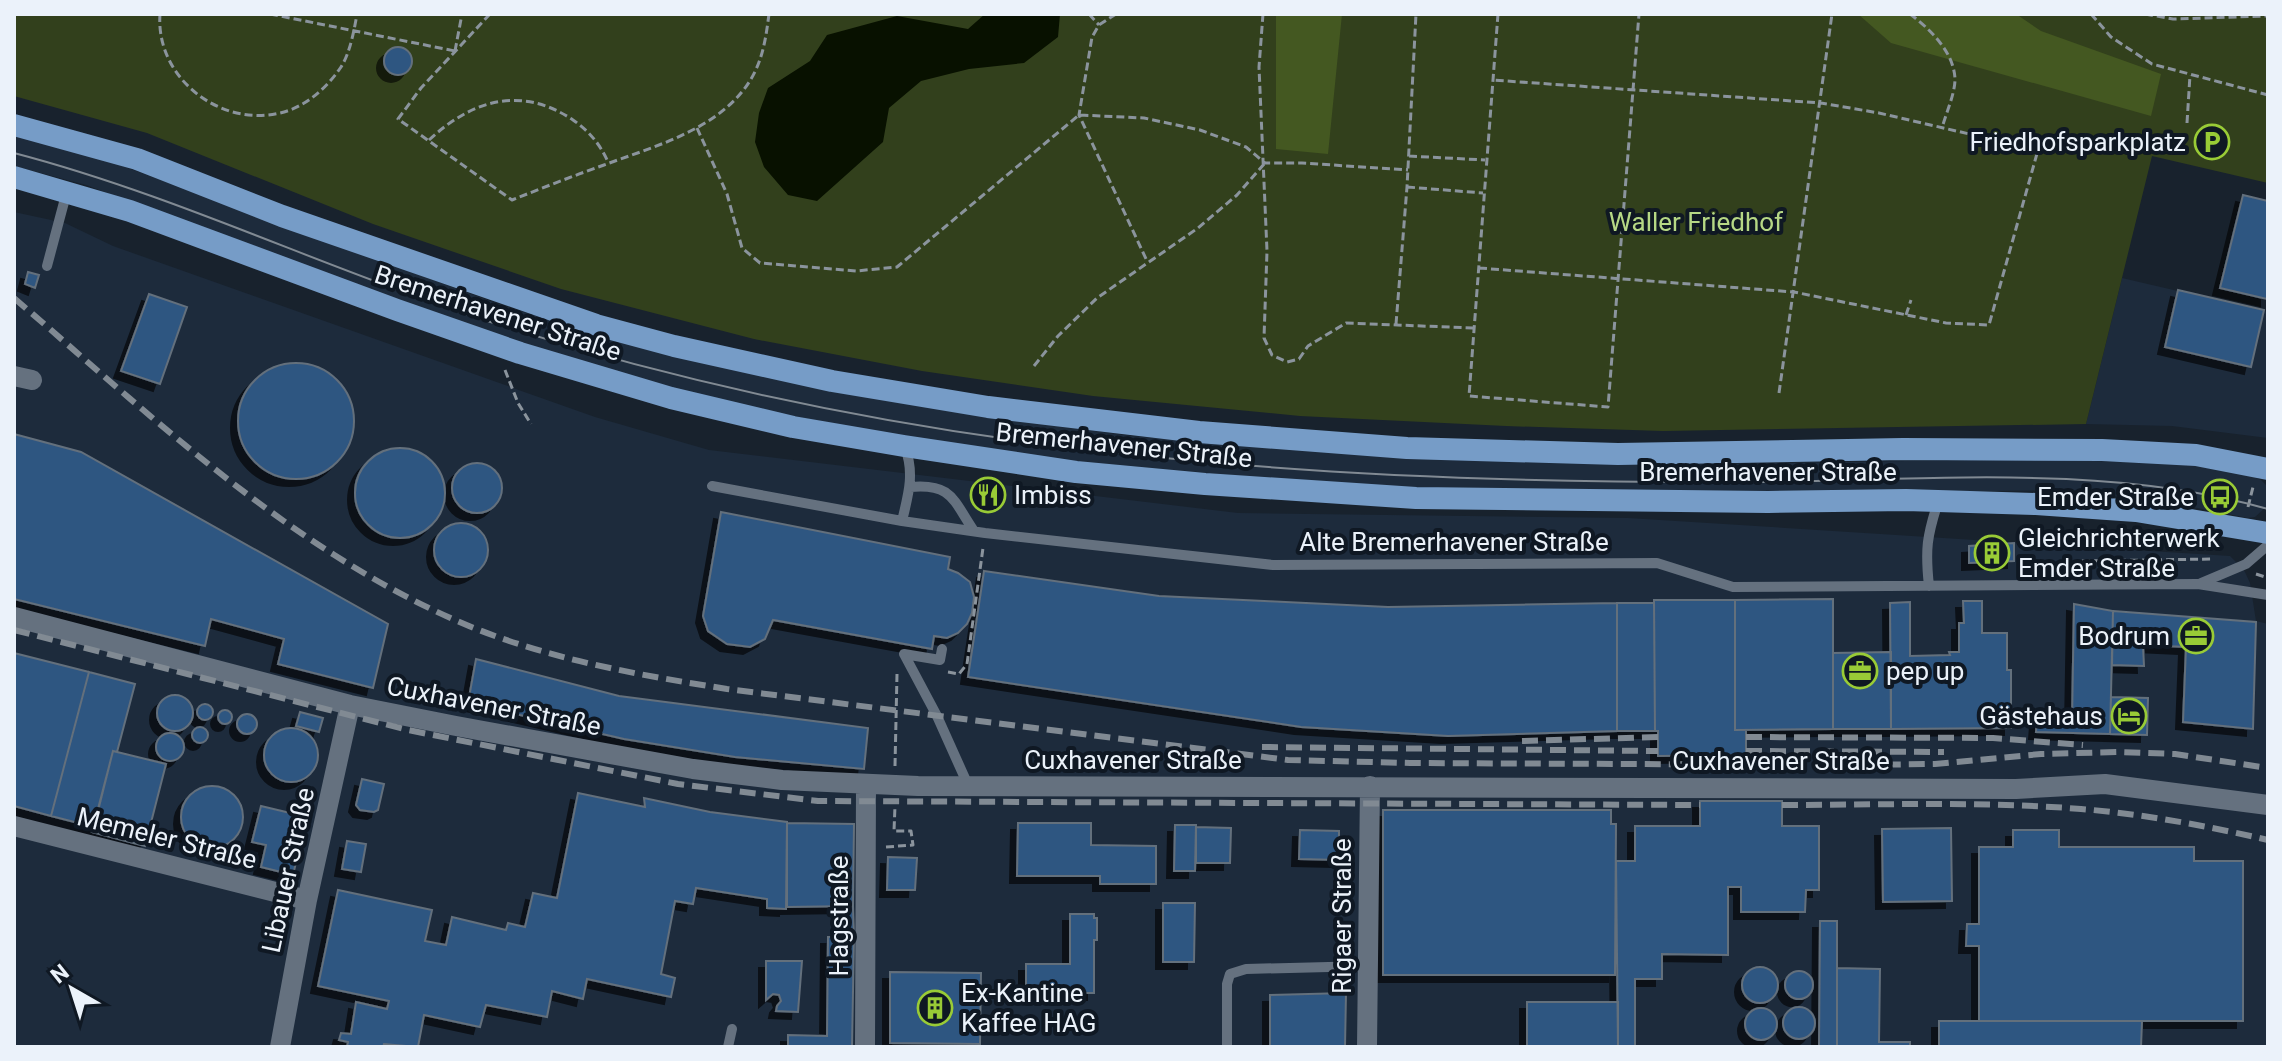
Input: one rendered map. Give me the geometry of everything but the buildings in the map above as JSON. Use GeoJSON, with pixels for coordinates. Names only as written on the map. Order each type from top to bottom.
{"type":"FeatureCollection","features":[{"type":"Feature","properties":{"kind":"main road","name":"Bremerhavener Straße"},"geometry":{"type":"LineString","coordinates":[[14,125],[137,159],[326,232],[596,325],[674,346],[832,381],[988,407],[1199,432],[1407,448],[1618,454],[1903,449],[2102,450],[2196,455],[2263,468]]}},
{"type":"Feature","properties":{"kind":"main road","name":"Bremerhavener Straße"},"geometry":{"type":"LineString","coordinates":[[14,177],[67,191],[180,229],[520,353],[671,398],[793,427],[904,446],[1076,472],[1416,498],[1768,502],[1939,500],[2136,511],[2268,533]]}},
{"type":"Feature","properties":{"kind":"street","name":"Cuxhavener Straße"},"geometry":{"type":"LineString","coordinates":[[14,617],[350,705],[693,769],[782,780],[866,785],[2016,789],[2105,784],[2268,805]]}},
{"type":"Feature","properties":{"kind":"street","name":"Libauer Straße"},"geometry":{"type":"LineString","coordinates":[[280,1047],[307,900],[350,705]]}},
{"type":"Feature","properties":{"kind":"street","name":"Hagstraße"},"geometry":{"type":"LineString","coordinates":[[865,1047],[866,785]]}},
{"type":"Feature","properties":{"kind":"street","name":"Rigaer Straße"},"geometry":{"type":"LineString","coordinates":[[1367,1047],[1370,786]]}},
{"type":"Feature","properties":{"kind":"street","name":"Memeler Straße"},"geometry":{"type":"LineString","coordinates":[[14,826],[307,900]]}},
{"type":"Feature","properties":{"kind":"lane"},"geometry":{"type":"LineString","coordinates":[[47,266],[67,191]]}},
{"type":"Feature","properties":{"kind":"lane"},"geometry":{"type":"LineString","coordinates":[[902,521],[910,487],[911,462],[904,446]]}},
{"type":"Feature","properties":{"kind":"lane"},"geometry":{"type":"LineString","coordinates":[[910,487],[930,485],[947,491],[979,532]]}},
{"type":"Feature","properties":{"kind":"lane","name":"Alte Bremerhavener Straße"},"geometry":{"type":"LineString","coordinates":[[712,486],[979,532],[1273,565],[1657,563],[1733,587],[2198,584],[2268,595]]}},
{"type":"Feature","properties":{"kind":"lane"},"geometry":{"type":"LineString","coordinates":[[1929,586],[1927,538],[1939,500]]}},
{"type":"Feature","properties":{"kind":"lane","name":"Alte Bremerhavener Straße"},"geometry":{"type":"LineString","coordinates":[[2198,584],[2246,564],[2268,545]]}},
{"type":"Feature","properties":{"kind":"lane"},"geometry":{"type":"LineString","coordinates":[[942,649],[940,660],[904,654],[937,716],[968,785]]}},
{"type":"Feature","properties":{"kind":"lane"},"geometry":{"type":"LineString","coordinates":[[1227,1047],[1227,984],[1230,974],[1246,969],[1368,966]]}},
{"type":"Feature","properties":{"kind":"lane"},"geometry":{"type":"LineString","coordinates":[[728,1047],[732,1029]]}},
{"type":"Feature","properties":{"kind":"path"},"geometry":{"type":"LineString","coordinates":[[160,14],[159,28],[169,62],[191,90],[220,109],[255,116],[290,110],[320,92],[343,64],[357,14]]}},
{"type":"Feature","properties":{"kind":"path"},"geometry":{"type":"LineString","coordinates":[[270,14],[455,51]]}},
{"type":"Feature","properties":{"kind":"path"},"geometry":{"type":"LineString","coordinates":[[455,51],[462,14]]}},
{"type":"Feature","properties":{"kind":"path"},"geometry":{"type":"LineString","coordinates":[[490,14],[421,88],[398,119],[512,200],[697,128],[724,109],[749,81],[762,56],[769,14]]}},
{"type":"Feature","properties":{"kind":"path"},"geometry":{"type":"LineString","coordinates":[[1089,14],[1099,25]]}},
{"type":"Feature","properties":{"kind":"path"},"geometry":{"type":"LineString","coordinates":[[1116,14],[1099,25],[1092,37],[1079,115],[1147,261]]}},
{"type":"Feature","properties":{"kind":"path"},"geometry":{"type":"LineString","coordinates":[[1263,14],[1259,67],[1267,251],[1264,338],[1272,355],[1287,362],[1299,359],[1308,346],[1346,323],[1474,328]]}},
{"type":"Feature","properties":{"kind":"path"},"geometry":{"type":"LineString","coordinates":[[1396,324],[1416,14]]}},
{"type":"Feature","properties":{"kind":"path"},"geometry":{"type":"LineString","coordinates":[[1498,14],[1469,396],[1608,407],[1639,14]]}},
{"type":"Feature","properties":{"kind":"path"},"geometry":{"type":"LineString","coordinates":[[1779,393],[1832,14]]}},
{"type":"Feature","properties":{"kind":"path"},"geometry":{"type":"LineString","coordinates":[[1910,14],[1948,52],[1955,80],[1942,128]]}},
{"type":"Feature","properties":{"kind":"path"},"geometry":{"type":"LineString","coordinates":[[2091,14],[2111,37],[2152,64],[2268,95]]}},
{"type":"Feature","properties":{"kind":"path"},"geometry":{"type":"LineString","coordinates":[[2145,14],[2173,19],[2268,16]]}},
{"type":"Feature","properties":{"kind":"path"},"geometry":{"type":"LineString","coordinates":[[2187,123],[2190,75]]}},
{"type":"Feature","properties":{"kind":"path"},"geometry":{"type":"LineString","coordinates":[[1479,268],[1794,292],[1946,323],[1989,325],[2038,150],[1879,113],[1821,103],[1492,80]]}},
{"type":"Feature","properties":{"kind":"path"},"geometry":{"type":"LineString","coordinates":[[429,140],[447,123],[476,109],[500,100],[523,99],[548,105],[586,129],[602,148],[609,163]]}},
{"type":"Feature","properties":{"kind":"path"},"geometry":{"type":"LineString","coordinates":[[697,128],[727,194],[742,248],[760,263],[856,271],[897,267],[1079,115],[1144,118],[1200,130],[1246,147],[1265,163],[1408,170]]}},
{"type":"Feature","properties":{"kind":"path"},"geometry":{"type":"LineString","coordinates":[[1409,156],[1486,160]]}},
{"type":"Feature","properties":{"kind":"path"},"geometry":{"type":"LineString","coordinates":[[1034,366],[1058,336],[1097,298],[1198,228],[1237,195],[1265,163]]}},
{"type":"Feature","properties":{"kind":"path"},"geometry":{"type":"LineString","coordinates":[[1407,187],[1483,193]]}},
{"type":"Feature","properties":{"kind":"path"},"geometry":{"type":"LineString","coordinates":[[1906,315],[1911,300]]}},
{"type":"Feature","properties":{"kind":"path"},"geometry":{"type":"LineString","coordinates":[[505,363],[506,378],[531,424]]}},
{"type":"Feature","properties":{"kind":"path"},"geometry":{"type":"LineString","coordinates":[[2242,529],[2263,468]]}},
{"type":"Feature","properties":{"kind":"path"},"geometry":{"type":"LineString","coordinates":[[946,672],[959,674],[967,664],[979,532]]}},
{"type":"Feature","properties":{"kind":"path"},"geometry":{"type":"LineString","coordinates":[[2030,585],[2040,570],[2081,561],[2216,559]]}},
{"type":"Feature","properties":{"kind":"path"},"geometry":{"type":"LineString","coordinates":[[2252,573],[2268,578]]}},
{"type":"Feature","properties":{"kind":"path"},"geometry":{"type":"LineString","coordinates":[[895,768],[897,662]]}},
{"type":"Feature","properties":{"kind":"path"},"geometry":{"type":"LineString","coordinates":[[865,847],[913,845],[911,831],[894,831],[895,800]]}},
{"type":"Feature","properties":{"kind":"shaded area"},"geometry":{"type":"Polygon","coordinates":[[[985,14],[1060,14],[1058,37],[1024,63],[969,69],[921,81],[889,108],[883,142],[817,201],[788,195],[764,167],[755,142],[759,113],[768,88],[810,61],[827,35],[897,16],[968,29],[985,14]]]}},
{"type":"Feature","properties":{"kind":"shaded area"},"geometry":{"type":"Polygon","coordinates":[[[14,134],[101,158],[504,306],[662,353],[964,413],[1132,436],[1377,456],[1651,465],[2038,459],[2181,464],[2245,473],[2261,480],[2268,487],[2268,505],[2255,517],[2248,518],[2172,503],[2067,490],[1694,495],[1352,486],[1042,458],[852,427],[755,409],[672,389],[515,341],[320,273],[86,185],[14,166],[14,134]]]}},
{"type":"Feature","properties":{"kind":"shaded area"},"geometry":{"type":"Polygon","coordinates":[[[14,212],[65,223],[113,246],[595,417],[709,450],[1238,513],[1628,518],[2230,556],[2244,570],[2250,583],[2256,621],[2268,624],[2268,1047],[14,1047],[14,212]]]}},
{"type":"Feature","properties":{"kind":"shaded area"},"geometry":{"type":"Polygon","coordinates":[[[2122,278],[2268,312],[2268,438],[2172,426],[2086,424],[2122,278]]]}},
{"type":"Feature","properties":{"kind":"green space","name":"Waller Friedhof"},"geometry":{"type":"Polygon","coordinates":[[[14,14],[2268,14],[2268,183],[2152,156],[2086,424],[1663,431],[1300,416],[1093,396],[922,371],[754,339],[561,289],[373,224],[147,133],[14,96],[14,14]]]}},
{"type":"Feature","properties":{"kind":"green space"},"geometry":{"type":"Polygon","coordinates":[[[1276,14],[1342,14],[1328,154],[1276,149],[1276,14]]]}},
{"type":"Feature","properties":{"kind":"green space"},"geometry":{"type":"Polygon","coordinates":[[[1858,14],[2016,14],[2041,31],[2161,74],[2151,116],[1891,43],[1858,14]]]}},
{"type":"Feature","properties":{"kind":"tram line"},"geometry":{"type":"LineString","coordinates":[[14,153],[130,189],[415,296],[552,341],[714,384],[961,432],[1205,462],[1438,477],[1672,482],[1946,478],[2076,480],[2205,494],[2268,509]]}},
{"type":"Feature","properties":{"kind":"railway"},"geometry":{"type":"LineString","coordinates":[[14,298],[229,480],[344,561],[405,596],[469,626],[532,648],[629,672],[727,689],[1288,760],[1847,765],[1935,764],[2041,754],[2120,752],[2175,754],[2268,768]]}},
{"type":"Feature","properties":{"kind":"railway"},"geometry":{"type":"LineString","coordinates":[[14,630],[408,730],[678,784],[818,801],[1700,805]]}},
{"type":"Feature","properties":{"kind":"railway"},"geometry":{"type":"LineString","coordinates":[[1522,741],[1658,737]]}},
{"type":"Feature","properties":{"kind":"railway"},"geometry":{"type":"LineString","coordinates":[[1746,737],[1993,738],[2083,745]]}},
{"type":"Feature","properties":{"kind":"railway"},"geometry":{"type":"LineString","coordinates":[[1262,747],[1658,751]]}},
{"type":"Feature","properties":{"kind":"railway"},"geometry":{"type":"LineString","coordinates":[[1746,751],[1944,752]]}},
{"type":"Feature","properties":{"kind":"railway"},"geometry":{"type":"LineString","coordinates":[[1782,805],[1969,804],[2081,809],[2175,821],[2268,840]]}},
{"type":"Feature","properties":{"kind":"place","name":"Friedhofsparkplatz"},"geometry":{"type":"Point","coordinates":[2212,142]}},
{"type":"Feature","properties":{"kind":"place","name":"Imbiss"},"geometry":{"type":"Point","coordinates":[988,495]}},
{"type":"Feature","properties":{"kind":"place","name":"Emder Straße"},"geometry":{"type":"Point","coordinates":[2220,497]}},
{"type":"Feature","properties":{"kind":"place","name":"Gleichrichterwerk Emder Straße"},"geometry":{"type":"Point","coordinates":[1992,553]}},
{"type":"Feature","properties":{"kind":"place","name":"Bodrum"},"geometry":{"type":"Point","coordinates":[2196,636]}},
{"type":"Feature","properties":{"kind":"place","name":"pep up"},"geometry":{"type":"Point","coordinates":[1860,671]}},
{"type":"Feature","properties":{"kind":"place","name":"Gästehaus"},"geometry":{"type":"Point","coordinates":[2129,716]}},
{"type":"Feature","properties":{"kind":"place","name":"Ex-Kantine Kaffee HAG"},"geometry":{"type":"Point","coordinates":[935,1008]}}]}
